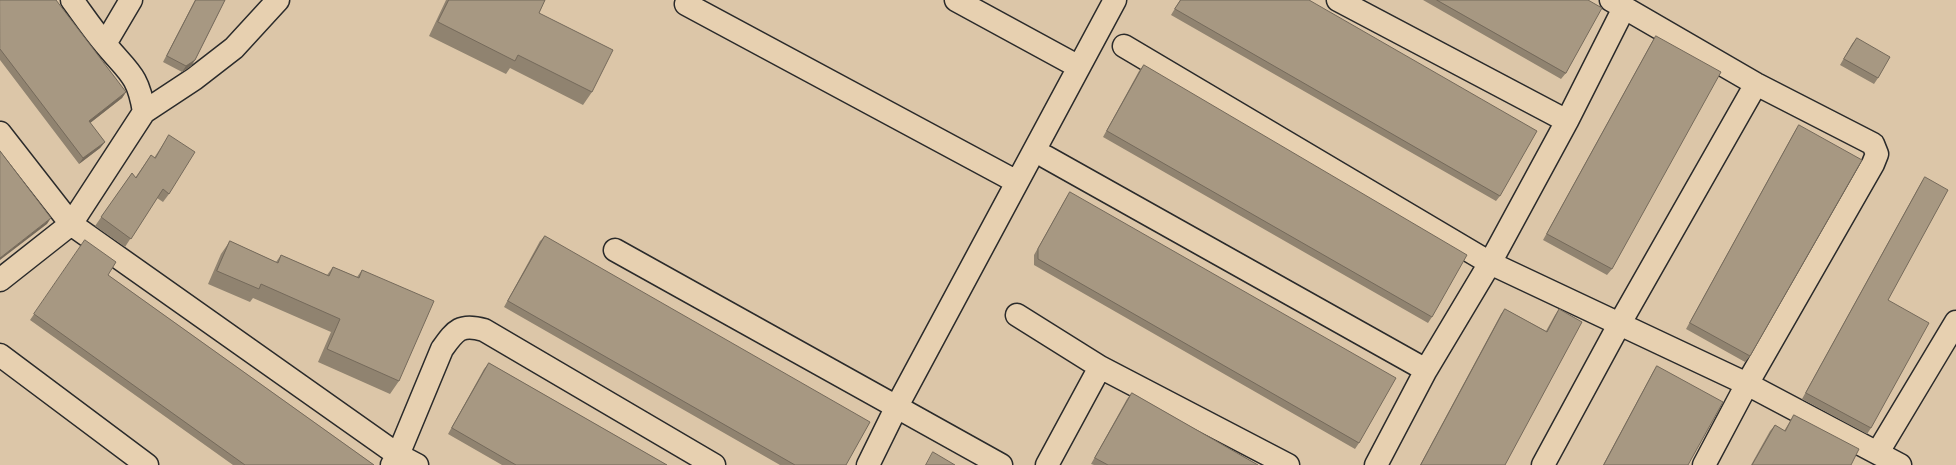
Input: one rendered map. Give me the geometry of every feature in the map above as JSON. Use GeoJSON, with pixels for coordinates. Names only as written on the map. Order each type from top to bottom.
{"type":"FeatureCollection","features":[{"type":"Feature","properties":{"kind":"street"},"geometry":{"type":"LineString","coordinates":[[72,0],[105,44],[135,80],[140,92],[144,112]]}},
{"type":"Feature","properties":{"kind":"street"},"geometry":{"type":"LineString","coordinates":[[105,44],[131,0]]}},
{"type":"Feature","properties":{"kind":"street"},"geometry":{"type":"LineString","coordinates":[[0,280],[71,224],[144,112],[194,79],[234,48],[278,0]]}},
{"type":"Feature","properties":{"kind":"street"},"geometry":{"type":"LineString","coordinates":[[956,0],[1079,66]]}},
{"type":"Feature","properties":{"kind":"street"},"geometry":{"type":"LineString","coordinates":[[868,465],[897,406],[1114,0]]}},
{"type":"Feature","properties":{"kind":"street"},"geometry":{"type":"LineString","coordinates":[[1338,0],[1567,121]]}},
{"type":"Feature","properties":{"kind":"street"},"geometry":{"type":"LineString","coordinates":[[1376,465],[1426,370],[1490,263],[1567,121],[1617,3],[1756,84],[1873,144],[1876,154],[1873,164],[1747,384],[1704,465]]}},
{"type":"Feature","properties":{"kind":"street"},"geometry":{"type":"LineString","coordinates":[[686,4],[1017,182]]}},
{"type":"Feature","properties":{"kind":"street"},"geometry":{"type":"LineString","coordinates":[[1124,46],[1490,263],[1747,384],[1900,465]]}},
{"type":"Feature","properties":{"kind":"street"},"geometry":{"type":"LineString","coordinates":[[1543,465],[1620,323],[1756,84]]}},
{"type":"Feature","properties":{"kind":"street"},"geometry":{"type":"LineString","coordinates":[[0,133],[71,224],[395,460],[417,465]]}},
{"type":"Feature","properties":{"kind":"street"},"geometry":{"type":"LineString","coordinates":[[1046,157],[1426,370]]}},
{"type":"Feature","properties":{"kind":"street"},"geometry":{"type":"LineString","coordinates":[[616,250],[1001,465]]}},
{"type":"Feature","properties":{"kind":"street"},"geometry":{"type":"LineString","coordinates":[[1017,315],[1100,367],[1288,465]]}},
{"type":"Feature","properties":{"kind":"street"},"geometry":{"type":"LineString","coordinates":[[1878,452],[1956,322]]}},
{"type":"Feature","properties":{"kind":"street"},"geometry":{"type":"LineString","coordinates":[[395,460],[442,349],[452,335],[463,328],[473,327],[484,330],[714,465]]}},
{"type":"Feature","properties":{"kind":"street"},"geometry":{"type":"LineString","coordinates":[[0,355],[147,465]]}},
{"type":"Feature","properties":{"kind":"street"},"geometry":{"type":"LineString","coordinates":[[1047,465],[1100,367]]}},
{"type":"Feature","properties":{"kind":"building"},"geometry":{"type":"Polygon","coordinates":[[[0,0],[56,0],[126,92],[89,121],[105,142],[83,158],[0,49],[0,0]]]}},
{"type":"Feature","properties":{"kind":"building"},"geometry":{"type":"Polygon","coordinates":[[[196,0],[225,0],[195,60],[186,66],[167,56],[196,0]]]}},
{"type":"Feature","properties":{"kind":"building"},"geometry":{"type":"Polygon","coordinates":[[[449,0],[545,0],[539,13],[613,50],[592,92],[518,55],[515,61],[438,22],[449,0]]]}},
{"type":"Feature","properties":{"kind":"building"},"geometry":{"type":"Polygon","coordinates":[[[1181,0],[1309,0],[1537,131],[1500,196],[1175,9],[1181,0]]]}},
{"type":"Feature","properties":{"kind":"building"},"geometry":{"type":"Polygon","coordinates":[[[1437,0],[1588,0],[1602,8],[1566,73],[1437,0]]]}},
{"type":"Feature","properties":{"kind":"building"},"geometry":{"type":"Polygon","coordinates":[[[1656,36],[1721,72],[1612,269],[1547,234],[1656,36]]]}},
{"type":"Feature","properties":{"kind":"building"},"geometry":{"type":"Polygon","coordinates":[[[1857,38],[1890,57],[1878,78],[1844,59],[1857,38]]]}},
{"type":"Feature","properties":{"kind":"building"},"geometry":{"type":"Polygon","coordinates":[[[1144,65],[1467,255],[1432,317],[1107,131],[1144,65]]]}},
{"type":"Feature","properties":{"kind":"building"},"geometry":{"type":"Polygon","coordinates":[[[1799,125],[1862,160],[1750,356],[1690,323],[1799,125]]]}},
{"type":"Feature","properties":{"kind":"building"},"geometry":{"type":"Polygon","coordinates":[[[169,135],[195,152],[169,194],[163,189],[131,239],[101,217],[132,173],[136,178],[151,155],[155,158],[169,135]]]}},
{"type":"Feature","properties":{"kind":"building"},"geometry":{"type":"Polygon","coordinates":[[[0,151],[51,218],[0,258],[0,151]]]}},
{"type":"Feature","properties":{"kind":"building"},"geometry":{"type":"Polygon","coordinates":[[[1925,177],[1948,190],[1888,300],[1929,323],[1871,428],[1806,393],[1925,177]]]}},
{"type":"Feature","properties":{"kind":"building"},"geometry":{"type":"Polygon","coordinates":[[[1070,192],[1396,378],[1359,443],[1038,259],[1038,249],[1070,192]]]}},
{"type":"Feature","properties":{"kind":"building"},"geometry":{"type":"Polygon","coordinates":[[[545,236],[870,422],[846,465],[795,465],[508,301],[545,236]]]}},
{"type":"Feature","properties":{"kind":"building"},"geometry":{"type":"Polygon","coordinates":[[[85,240],[116,262],[108,275],[374,465],[245,465],[34,314],[85,240]]]}},
{"type":"Feature","properties":{"kind":"building"},"geometry":{"type":"Polygon","coordinates":[[[230,241],[278,263],[281,255],[329,276],[333,267],[359,278],[362,270],[434,301],[399,381],[327,349],[340,319],[261,284],[259,289],[217,271],[230,241]]]}},
{"type":"Feature","properties":{"kind":"building"},"geometry":{"type":"Polygon","coordinates":[[[1505,309],[1547,332],[1559,309],[1582,322],[1505,465],[1421,465],[1505,309]]]}},
{"type":"Feature","properties":{"kind":"building"},"geometry":{"type":"Polygon","coordinates":[[[489,363],[667,465],[516,465],[452,428],[489,363]]]}},
{"type":"Feature","properties":{"kind":"building"},"geometry":{"type":"Polygon","coordinates":[[[1657,366],[1723,402],[1688,465],[1604,465],[1657,366]]]}},
{"type":"Feature","properties":{"kind":"building"},"geometry":{"type":"Polygon","coordinates":[[[1132,393],[1258,465],[1108,465],[1095,458],[1132,393]]]}},
{"type":"Feature","properties":{"kind":"building"},"geometry":{"type":"Polygon","coordinates":[[[1794,415],[1859,449],[1851,465],[1752,465],[1775,425],[1785,431],[1794,415]]]}},
{"type":"Feature","properties":{"kind":"building"},"geometry":{"type":"Polygon","coordinates":[[[933,452],[955,465],[926,465],[933,452]]]}}]}
